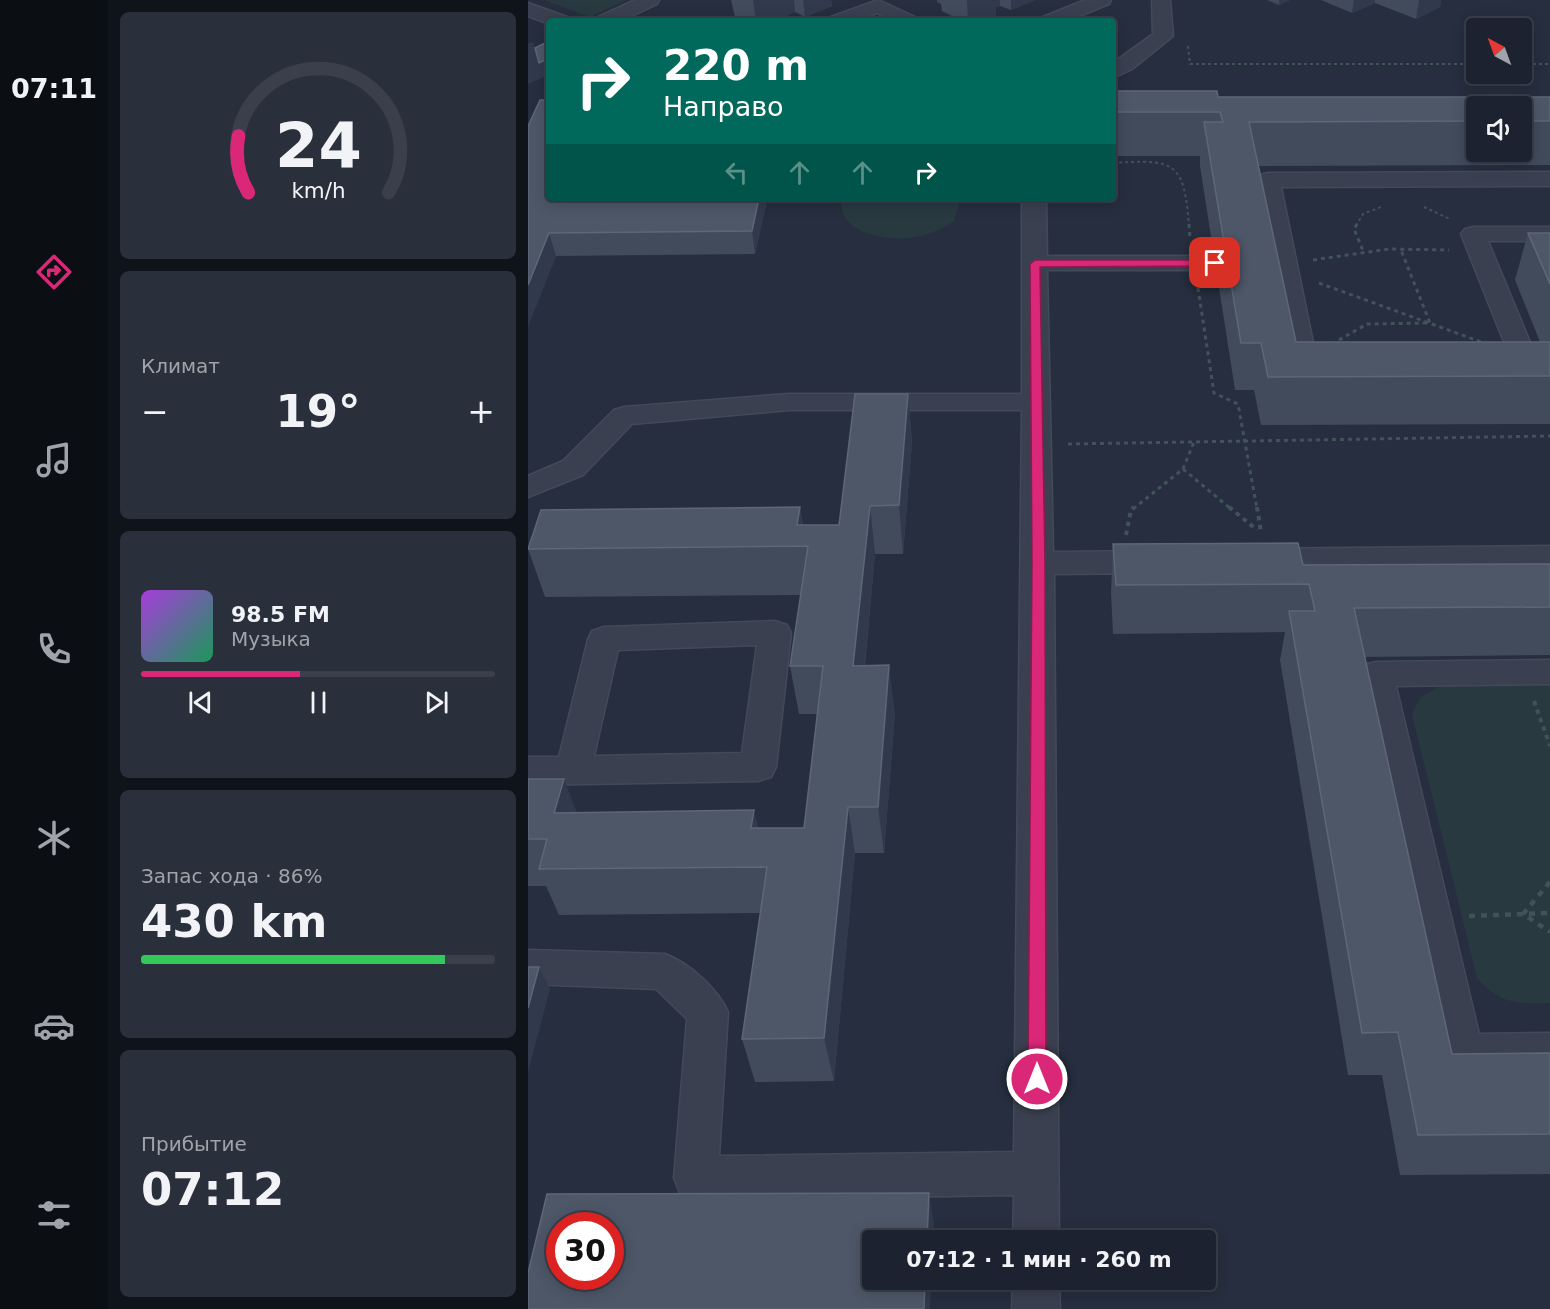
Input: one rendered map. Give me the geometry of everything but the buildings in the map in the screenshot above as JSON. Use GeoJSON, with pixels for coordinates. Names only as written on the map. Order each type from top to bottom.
{"type":"FeatureCollection","features":[{"type":"Feature","properties":{"kind":"street"},"geometry":{"type":"LineString","coordinates":[[611,18],[650,0]]}},
{"type":"Feature","properties":{"kind":"street"},"geometry":{"type":"LineString","coordinates":[[1057,18],[1102,0]]}},
{"type":"Feature","properties":{"kind":"street"},"geometry":{"type":"LineString","coordinates":[[1117,67],[1163,36],[1161,0]]}},
{"type":"Feature","properties":{"kind":"street"},"geometry":{"type":"LineString","coordinates":[[846,18],[878,6],[902,18]]}},
{"type":"Feature","properties":{"kind":"street"},"geometry":{"type":"LineString","coordinates":[[528,9],[552,18]]}},
{"type":"Feature","properties":{"kind":"street"},"geometry":{"type":"LineString","coordinates":[[1340,370],[1305,370],[1279,266],[1268,180],[1550,179]]}},
{"type":"Feature","properties":{"kind":"street"},"geometry":{"type":"LineString","coordinates":[[1034,201],[1038,563],[1036,1230]]}},
{"type":"Feature","properties":{"kind":"street"},"geometry":{"type":"LineString","coordinates":[[1493,370],[1528,369],[1476,242],[1550,234]]}},
{"type":"Feature","properties":{"kind":"street"},"geometry":{"type":"LineString","coordinates":[[1035,264],[1204,263]]}},
{"type":"Feature","properties":{"kind":"street"},"geometry":{"type":"LineString","coordinates":[[528,487],[573,468],[624,416],[789,402],[1037,402]]}},
{"type":"Feature","properties":{"kind":"street"},"geometry":{"type":"LineString","coordinates":[[1226,561],[1267,546],[1550,557]]}},
{"type":"Feature","properties":{"kind":"street"},"geometry":{"type":"LineString","coordinates":[[1038,563],[1191,561]]}},
{"type":"Feature","properties":{"kind":"street"},"geometry":{"type":"LineString","coordinates":[[528,771],[573,771],[758,767],[776,633],[604,639],[573,771]]}},
{"type":"Feature","properties":{"kind":"street"},"geometry":{"type":"LineString","coordinates":[[1537,672],[1376,674],[1463,1053],[1550,1052]]}},
{"type":"Feature","properties":{"kind":"street"},"geometry":{"type":"LineString","coordinates":[[528,967],[665,972],[708,1012],[696,1178],[1037,1173]]}},
{"type":"Feature","properties":{"kind":"street"},"geometry":{"type":"LineString","coordinates":[[1036,1290],[1036,1309]]}},
{"type":"Feature","properties":{"kind":"path"},"geometry":{"type":"LineString","coordinates":[[1188,42],[1190,64],[1466,64]]}},
{"type":"Feature","properties":{"kind":"path"},"geometry":{"type":"LineString","coordinates":[[1532,64],[1550,64]]}},
{"type":"Feature","properties":{"kind":"path"},"geometry":{"type":"LineString","coordinates":[[1116,163],[1167,163],[1178,170],[1204,263],[1214,393],[1238,404],[1267,546]]}},
{"type":"Feature","properties":{"kind":"path"},"geometry":{"type":"LineString","coordinates":[[1364,253],[1354,229],[1363,214],[1387,207]]}},
{"type":"Feature","properties":{"kind":"path"},"geometry":{"type":"LineString","coordinates":[[1415,207],[1426,208],[1441,214],[1476,242]]}},
{"type":"Feature","properties":{"kind":"path"},"geometry":{"type":"LineString","coordinates":[[1279,266],[1364,253],[1476,242]]}},
{"type":"Feature","properties":{"kind":"path"},"geometry":{"type":"LineString","coordinates":[[1401,249],[1430,323]]}},
{"type":"Feature","properties":{"kind":"path"},"geometry":{"type":"LineString","coordinates":[[1279,266],[1524,357]]}},
{"type":"Feature","properties":{"kind":"path"},"geometry":{"type":"LineString","coordinates":[[1303,360],[1367,324],[1430,323]]}},
{"type":"Feature","properties":{"kind":"path"},"geometry":{"type":"LineString","coordinates":[[1037,445],[1550,436]]}},
{"type":"Feature","properties":{"kind":"path"},"geometry":{"type":"LineString","coordinates":[[1120,562],[1131,510],[1183,469],[1194,442]]}},
{"type":"Feature","properties":{"kind":"path"},"geometry":{"type":"LineString","coordinates":[[1183,469],[1267,546]]}},
{"type":"Feature","properties":{"kind":"path"},"geometry":{"type":"LineString","coordinates":[[1537,672],[1550,746]]}},
{"type":"Feature","properties":{"kind":"path"},"geometry":{"type":"LineString","coordinates":[[1523,914],[1550,882]]}},
{"type":"Feature","properties":{"kind":"path"},"geometry":{"type":"LineString","coordinates":[[1462,916],[1550,913]]}},
{"type":"Feature","properties":{"kind":"path"},"geometry":{"type":"LineString","coordinates":[[1523,914],[1550,932]]}},
{"type":"Feature","properties":{"kind":"shaded area"},"geometry":{"type":"Polygon","coordinates":[[[544,0],[627,0],[590,17],[544,0]]]}},
{"type":"Feature","properties":{"kind":"shaded area"},"geometry":{"type":"Polygon","coordinates":[[[842,201],[960,201],[954,221],[950,224],[925,235],[910,238],[869,234],[857,229],[847,221],[842,211],[842,201]]]}},
{"type":"Feature","properties":{"kind":"shaded area"},"geometry":{"type":"Polygon","coordinates":[[[1550,685],[1550,1003],[1528,1003],[1502,998],[1485,987],[1477,978],[1412,714],[1420,698],[1440,686],[1550,685]]]}},
{"type":"Feature","properties":{"kind":"route"},"geometry":{"type":"LineString","coordinates":[[1037,1079],[1038,563],[1035,264],[1215,263]]}}]}
